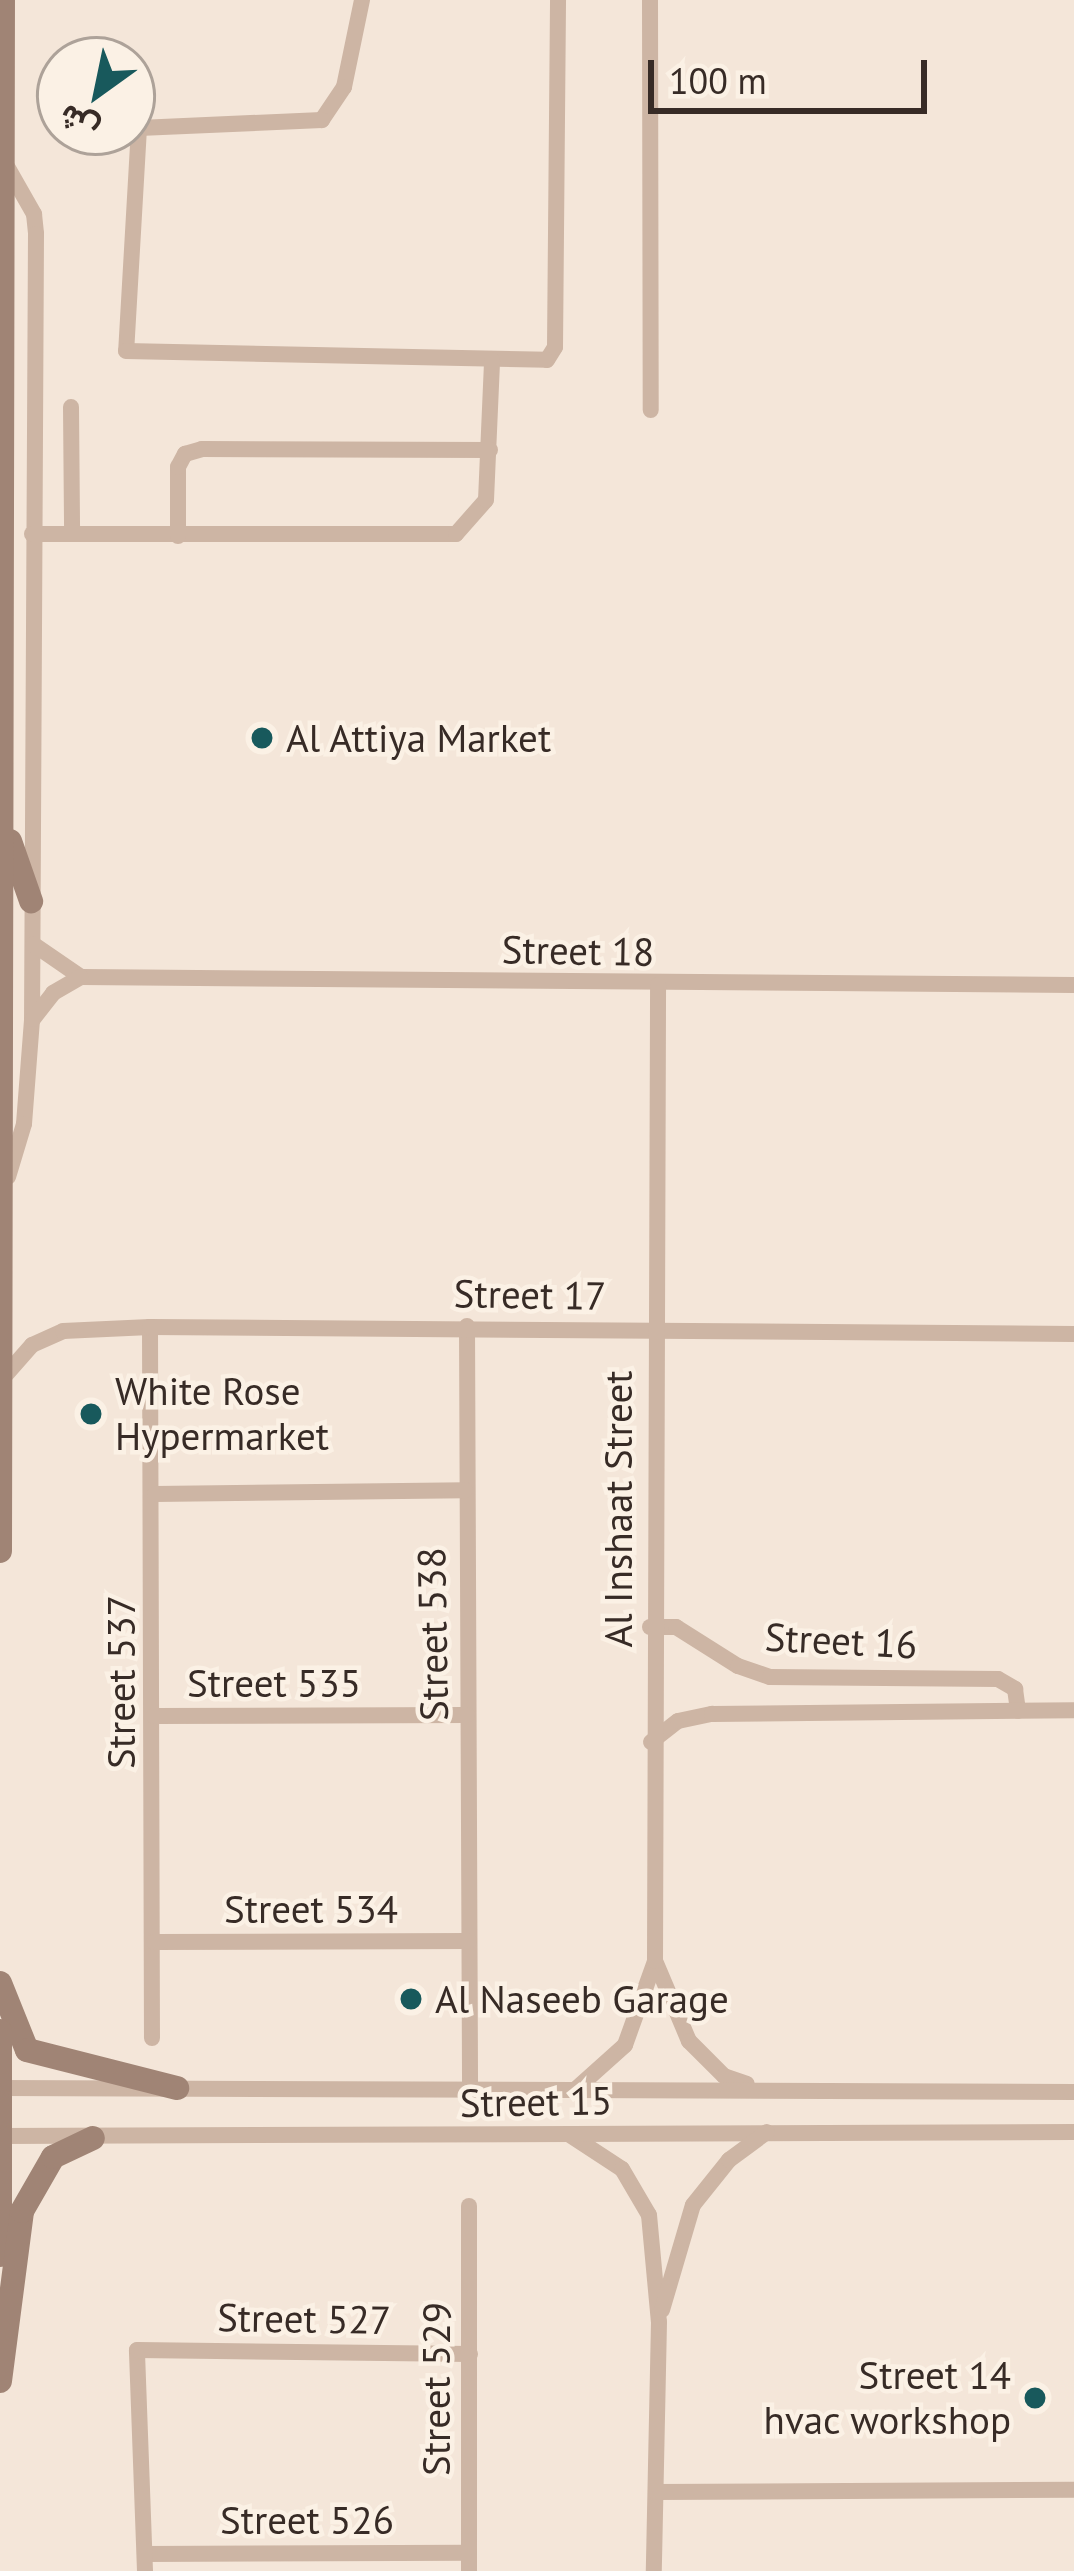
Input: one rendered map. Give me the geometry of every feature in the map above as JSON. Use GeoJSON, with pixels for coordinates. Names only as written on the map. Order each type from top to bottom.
{"type":"FeatureCollection","features":[{"type":"Feature","properties":{"kind":"street"},"geometry":{"type":"LineString","coordinates":[[0,1551],[3,0]]}},
{"type":"Feature","properties":{"kind":"street"},"geometry":{"type":"LineString","coordinates":[[362,0],[344,87],[322,121],[139,128],[126,351],[547,360],[555,347],[558,0]]}},
{"type":"Feature","properties":{"kind":"street"},"geometry":{"type":"LineString","coordinates":[[650,0],[650,410]]}},
{"type":"Feature","properties":{"kind":"street"},"geometry":{"type":"LineString","coordinates":[[1,156],[27,197],[36,234],[32,1020],[23,1124],[4,1189]]}},
{"type":"Feature","properties":{"kind":"street"},"geometry":{"type":"LineString","coordinates":[[32,534],[456,534],[486,500],[492,359]]}},
{"type":"Feature","properties":{"kind":"street"},"geometry":{"type":"LineString","coordinates":[[71,407],[72,531]]}},
{"type":"Feature","properties":{"kind":"street"},"geometry":{"type":"LineString","coordinates":[[178,536],[178,467],[185,454],[202,449],[490,450]]}},
{"type":"Feature","properties":{"kind":"street"},"geometry":{"type":"LineString","coordinates":[[3,823],[31,901]]}},
{"type":"Feature","properties":{"kind":"street"},"geometry":{"type":"LineString","coordinates":[[32,1020],[53,993],[81,977],[33,944]]}},
{"type":"Feature","properties":{"kind":"street","name":"Street 18"},"geometry":{"type":"LineString","coordinates":[[81,977],[1074,985]]}},
{"type":"Feature","properties":{"kind":"street","name":"Al Inshaat Street"},"geometry":{"type":"LineString","coordinates":[[658,985],[650,1627],[656,1961],[676,2018],[705,2062],[760,2089]]}},
{"type":"Feature","properties":{"kind":"street","name":"Street 538"},"geometry":{"type":"LineString","coordinates":[[467,1326],[469,1941]]}},
{"type":"Feature","properties":{"kind":"street","name":"Street 17"},"geometry":{"type":"LineString","coordinates":[[3,1378],[32,1345],[63,1331],[150,1327],[1074,1334]]}},
{"type":"Feature","properties":{"kind":"street","name":"Street 537"},"geometry":{"type":"LineString","coordinates":[[150,1327],[155,1494],[152,2038]]}},
{"type":"Feature","properties":{"kind":"street"},"geometry":{"type":"LineString","coordinates":[[155,1494],[464,1490]]}},
{"type":"Feature","properties":{"kind":"street","name":"Street 16"},"geometry":{"type":"LineString","coordinates":[[650,1627],[676,1627],[738,1666],[770,1676],[998,1679],[1015,1689],[1018,1711]]}},
{"type":"Feature","properties":{"kind":"street","name":"Street 16"},"geometry":{"type":"LineString","coordinates":[[651,1742],[678,1721],[712,1714],[1074,1710]]}},
{"type":"Feature","properties":{"kind":"street","name":"Street 535"},"geometry":{"type":"LineString","coordinates":[[154,1716],[466,1715]]}},
{"type":"Feature","properties":{"kind":"street"},"geometry":{"type":"LineString","coordinates":[[469,1941],[470,2089]]}},
{"type":"Feature","properties":{"kind":"street","name":"Street 534"},"geometry":{"type":"LineString","coordinates":[[154,1942],[469,1941]]}},
{"type":"Feature","properties":{"kind":"street","name":"Al Inshaat Street"},"geometry":{"type":"LineString","coordinates":[[576,2089],[625,2045],[656,1961]]}},
{"type":"Feature","properties":{"kind":"street"},"geometry":{"type":"LineString","coordinates":[[0,1983],[28,2050],[177,2088]]}},
{"type":"Feature","properties":{"kind":"street"},"geometry":{"type":"LineString","coordinates":[[0,2031],[0,2255]]}},
{"type":"Feature","properties":{"kind":"street","name":"Street 15"},"geometry":{"type":"LineString","coordinates":[[1,2088],[1074,2092]]}},
{"type":"Feature","properties":{"kind":"street"},"geometry":{"type":"LineString","coordinates":[[659,2322],[693,2205],[729,2160],[769,2130]]}},
{"type":"Feature","properties":{"kind":"street","name":"Street 15"},"geometry":{"type":"LineString","coordinates":[[1,2136],[1074,2132]]}},
{"type":"Feature","properties":{"kind":"street"},"geometry":{"type":"LineString","coordinates":[[570,2134],[622,2169],[645,2203],[659,2322],[654,2571]]}},
{"type":"Feature","properties":{"kind":"street"},"geometry":{"type":"LineString","coordinates":[[0,2381],[22,2211],[53,2156],[93,2138]]}},
{"type":"Feature","properties":{"kind":"street","name":"Street 529"},"geometry":{"type":"LineString","coordinates":[[469,2206],[469,2562]]}},
{"type":"Feature","properties":{"kind":"street","name":"Street 527"},"geometry":{"type":"LineString","coordinates":[[145,2563],[137,2350],[470,2354]]}},
{"type":"Feature","properties":{"kind":"street"},"geometry":{"type":"LineString","coordinates":[[656,2492],[1074,2490]]}},
{"type":"Feature","properties":{"kind":"street"},"geometry":{"type":"LineString","coordinates":[[336,2551],[336,2571]]}},
{"type":"Feature","properties":{"kind":"street","name":"Street 526"},"geometry":{"type":"LineString","coordinates":[[145,2563],[336,2551],[469,2562]]}},
{"type":"Feature","properties":{"kind":"place","name":"Al Attiya Market"},"geometry":{"type":"Point","coordinates":[262,738]}},
{"type":"Feature","properties":{"kind":"place","name":"White Rose Hypermarket"},"geometry":{"type":"Point","coordinates":[91,1414]}},
{"type":"Feature","properties":{"kind":"place","name":"Al Naseeb Garage"},"geometry":{"type":"Point","coordinates":[411,1999]}},
{"type":"Feature","properties":{"kind":"place","name":"Street 14 hvac workshop"},"geometry":{"type":"Point","coordinates":[1035,2398]}}]}
